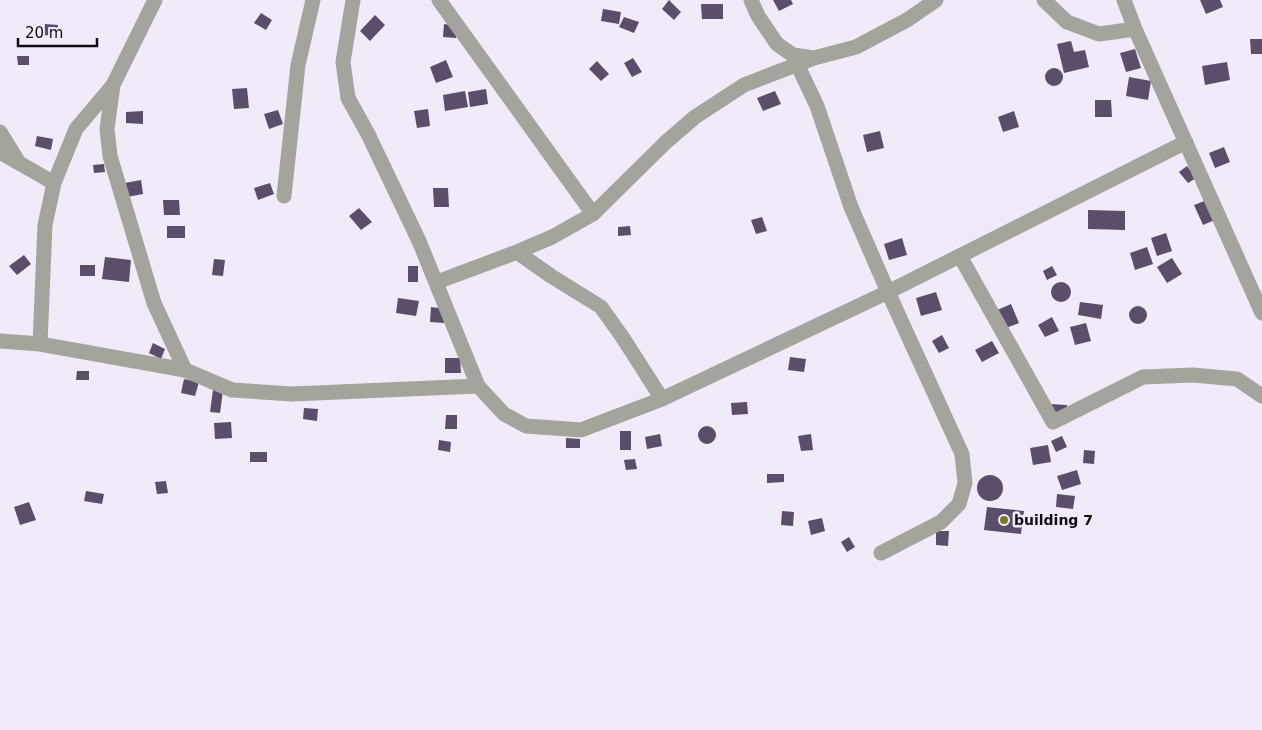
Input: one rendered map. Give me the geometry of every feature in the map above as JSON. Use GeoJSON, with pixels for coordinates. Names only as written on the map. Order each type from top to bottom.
{"type":"FeatureCollection","features":[{"type":"Feature","properties":{"kind":"street"},"geometry":{"type":"LineString","coordinates":[[40,344],[45,225],[54,183],[76,129],[113,86],[155,0]]}},
{"type":"Feature","properties":{"kind":"street"},"geometry":{"type":"LineString","coordinates":[[284,196],[298,65],[313,0]]}},
{"type":"Feature","properties":{"kind":"street"},"geometry":{"type":"LineString","coordinates":[[353,0],[343,62],[348,98],[368,134],[419,241],[478,386],[504,414],[526,426],[581,430],[662,399],[888,292],[1186,142]]}},
{"type":"Feature","properties":{"kind":"street"},"geometry":{"type":"LineString","coordinates":[[439,0],[593,214]]}},
{"type":"Feature","properties":{"kind":"street"},"geometry":{"type":"LineString","coordinates":[[751,0],[758,16],[777,44],[793,55],[814,58]]}},
{"type":"Feature","properties":{"kind":"street"},"geometry":{"type":"LineString","coordinates":[[436,282],[552,237],[593,214],[666,142],[695,117],[744,85],[814,58],[856,47],[907,20],[936,0]]}},
{"type":"Feature","properties":{"kind":"street"},"geometry":{"type":"LineString","coordinates":[[1044,0],[1067,22],[1099,34],[1135,29]]}},
{"type":"Feature","properties":{"kind":"street"},"geometry":{"type":"LineString","coordinates":[[1124,0],[1135,29],[1262,313]]}},
{"type":"Feature","properties":{"kind":"street"},"geometry":{"type":"LineString","coordinates":[[798,64],[817,106],[851,207],[962,454],[965,483],[959,504],[941,522],[881,553]]}},
{"type":"Feature","properties":{"kind":"street"},"geometry":{"type":"LineString","coordinates":[[113,86],[107,129],[110,156],[154,303],[185,370]]}},
{"type":"Feature","properties":{"kind":"street"},"geometry":{"type":"LineString","coordinates":[[0,132],[20,164]]}},
{"type":"Feature","properties":{"kind":"street"},"geometry":{"type":"LineString","coordinates":[[0,152],[54,183]]}},
{"type":"Feature","properties":{"kind":"street"},"geometry":{"type":"LineString","coordinates":[[517,252],[550,276],[601,307],[662,399]]}},
{"type":"Feature","properties":{"kind":"street"},"geometry":{"type":"LineString","coordinates":[[960,256],[1053,422],[1143,377],[1193,375],[1237,379],[1262,396]]}},
{"type":"Feature","properties":{"kind":"street"},"geometry":{"type":"LineString","coordinates":[[0,341],[40,344],[185,370],[232,390],[292,394],[478,386]]}},
{"type":"Feature","properties":{"kind":"building"},"geometry":{"type":"Polygon","coordinates":[[[669,0],[681,12],[674,20],[662,9],[669,0]]]}},
{"type":"Feature","properties":{"kind":"building"},"geometry":{"type":"Polygon","coordinates":[[[773,0],[791,0],[793,4],[779,11],[773,0]]]}},
{"type":"Feature","properties":{"kind":"building"},"geometry":{"type":"Polygon","coordinates":[[[1200,0],[1220,0],[1223,7],[1206,14],[1200,0]]]}},
{"type":"Feature","properties":{"kind":"building"},"geometry":{"type":"Polygon","coordinates":[[[701,4],[723,4],[723,19],[702,19],[701,4]]]}},
{"type":"Feature","properties":{"kind":"building"},"geometry":{"type":"Polygon","coordinates":[[[603,9],[621,12],[619,24],[601,21],[603,9]]]}},
{"type":"Feature","properties":{"kind":"building"},"geometry":{"type":"Polygon","coordinates":[[[261,13],[272,20],[266,30],[254,23],[261,13]]]}},
{"type":"Feature","properties":{"kind":"building"},"geometry":{"type":"Polygon","coordinates":[[[375,15],[385,25],[370,41],[360,31],[375,15]]]}},
{"type":"Feature","properties":{"kind":"building"},"geometry":{"type":"Polygon","coordinates":[[[624,17],[639,22],[634,33],[619,27],[624,17]]]}},
{"type":"Feature","properties":{"kind":"building"},"geometry":{"type":"Polygon","coordinates":[[[45,24],[58,25],[57,36],[44,35],[45,24]]]}},
{"type":"Feature","properties":{"kind":"building"},"geometry":{"type":"Polygon","coordinates":[[[444,24],[457,26],[456,38],[443,37],[444,24]]]}},
{"type":"Feature","properties":{"kind":"building"},"geometry":{"type":"Polygon","coordinates":[[[1250,39],[1262,39],[1262,54],[1251,54],[1250,39]]]}},
{"type":"Feature","properties":{"kind":"building"},"geometry":{"type":"Polygon","coordinates":[[[1071,41],[1074,52],[1085,50],[1089,67],[1064,73],[1057,44],[1071,41]]]}},
{"type":"Feature","properties":{"kind":"building"},"geometry":{"type":"Polygon","coordinates":[[[1135,49],[1141,68],[1126,72],[1120,53],[1135,49]]]}},
{"type":"Feature","properties":{"kind":"building"},"geometry":{"type":"Polygon","coordinates":[[[17,56],[29,56],[29,65],[18,65],[17,56]]]}},
{"type":"Feature","properties":{"kind":"building"},"geometry":{"type":"Polygon","coordinates":[[[633,58],[642,72],[632,77],[624,63],[633,58]]]}},
{"type":"Feature","properties":{"kind":"building"},"geometry":{"type":"Polygon","coordinates":[[[446,60],[453,77],[436,83],[430,67],[446,60]]]}},
{"type":"Feature","properties":{"kind":"building"},"geometry":{"type":"Polygon","coordinates":[[[597,61],[609,74],[601,81],[589,69],[597,61]]]}},
{"type":"Feature","properties":{"kind":"building"},"geometry":{"type":"Polygon","coordinates":[[[1227,62],[1230,80],[1205,85],[1202,66],[1227,62]]]}},
{"type":"Feature","properties":{"kind":"building"},"geometry":{"type":"Polygon","coordinates":[[[1054,68],[1060,71],[1063,77],[1060,83],[1054,86],[1048,83],[1045,77],[1048,71],[1054,68]]]}},
{"type":"Feature","properties":{"kind":"building"},"geometry":{"type":"Polygon","coordinates":[[[1129,77],[1151,81],[1148,100],[1126,96],[1129,77]]]}},
{"type":"Feature","properties":{"kind":"building"},"geometry":{"type":"Polygon","coordinates":[[[247,88],[249,108],[234,109],[232,89],[247,88]]]}},
{"type":"Feature","properties":{"kind":"building"},"geometry":{"type":"Polygon","coordinates":[[[486,89],[488,104],[470,107],[468,92],[486,89]]]}},
{"type":"Feature","properties":{"kind":"building"},"geometry":{"type":"Polygon","coordinates":[[[465,91],[468,107],[445,111],[443,95],[465,91]]]}},
{"type":"Feature","properties":{"kind":"building"},"geometry":{"type":"Polygon","coordinates":[[[775,91],[781,104],[763,111],[757,98],[775,91]]]}},
{"type":"Feature","properties":{"kind":"building"},"geometry":{"type":"Polygon","coordinates":[[[1095,100],[1111,100],[1112,117],[1095,117],[1095,100]]]}},
{"type":"Feature","properties":{"kind":"building"},"geometry":{"type":"Polygon","coordinates":[[[428,109],[430,126],[417,128],[414,111],[428,109]]]}},
{"type":"Feature","properties":{"kind":"building"},"geometry":{"type":"Polygon","coordinates":[[[278,110],[283,124],[269,129],[264,114],[278,110]]]}},
{"type":"Feature","properties":{"kind":"building"},"geometry":{"type":"Polygon","coordinates":[[[143,111],[143,124],[126,123],[126,112],[143,111]]]}},
{"type":"Feature","properties":{"kind":"building"},"geometry":{"type":"Polygon","coordinates":[[[1014,111],[1019,127],[1003,132],[998,117],[1014,111]]]}},
{"type":"Feature","properties":{"kind":"building"},"geometry":{"type":"Polygon","coordinates":[[[880,131],[884,148],[867,152],[863,135],[880,131]]]}},
{"type":"Feature","properties":{"kind":"building"},"geometry":{"type":"Polygon","coordinates":[[[37,136],[53,139],[51,150],[35,146],[37,136]]]}},
{"type":"Feature","properties":{"kind":"building"},"geometry":{"type":"Polygon","coordinates":[[[1224,147],[1230,162],[1215,168],[1209,153],[1224,147]]]}},
{"type":"Feature","properties":{"kind":"building"},"geometry":{"type":"Polygon","coordinates":[[[104,164],[105,172],[94,173],[93,165],[104,164]]]}},
{"type":"Feature","properties":{"kind":"building"},"geometry":{"type":"Polygon","coordinates":[[[1187,166],[1196,178],[1188,183],[1179,172],[1187,166]]]}},
{"type":"Feature","properties":{"kind":"building"},"geometry":{"type":"Polygon","coordinates":[[[141,180],[143,194],[127,197],[125,183],[141,180]]]}},
{"type":"Feature","properties":{"kind":"building"},"geometry":{"type":"Polygon","coordinates":[[[270,183],[274,194],[258,200],[254,188],[270,183]]]}},
{"type":"Feature","properties":{"kind":"building"},"geometry":{"type":"Polygon","coordinates":[[[433,188],[448,188],[449,207],[434,207],[433,188]]]}},
{"type":"Feature","properties":{"kind":"building"},"geometry":{"type":"Polygon","coordinates":[[[163,200],[179,200],[180,215],[164,215],[163,200]]]}},
{"type":"Feature","properties":{"kind":"building"},"geometry":{"type":"Polygon","coordinates":[[[1207,200],[1217,219],[1203,225],[1194,205],[1207,200]]]}},
{"type":"Feature","properties":{"kind":"building"},"geometry":{"type":"Polygon","coordinates":[[[359,208],[372,222],[361,230],[349,216],[359,208]]]}},
{"type":"Feature","properties":{"kind":"building"},"geometry":{"type":"Polygon","coordinates":[[[1088,210],[1125,211],[1125,230],[1088,229],[1088,210]]]}},
{"type":"Feature","properties":{"kind":"building"},"geometry":{"type":"Polygon","coordinates":[[[762,217],[767,231],[756,234],[751,220],[762,217]]]}},
{"type":"Feature","properties":{"kind":"building"},"geometry":{"type":"Polygon","coordinates":[[[167,226],[185,226],[185,238],[167,238],[167,226]]]}},
{"type":"Feature","properties":{"kind":"building"},"geometry":{"type":"Polygon","coordinates":[[[630,226],[631,235],[618,236],[618,227],[630,226]]]}},
{"type":"Feature","properties":{"kind":"building"},"geometry":{"type":"Polygon","coordinates":[[[1166,233],[1172,251],[1157,256],[1151,238],[1166,233]]]}},
{"type":"Feature","properties":{"kind":"building"},"geometry":{"type":"Polygon","coordinates":[[[902,238],[907,255],[889,260],[884,244],[902,238]]]}},
{"type":"Feature","properties":{"kind":"building"},"geometry":{"type":"Polygon","coordinates":[[[1147,247],[1153,264],[1135,270],[1130,253],[1147,247]]]}},
{"type":"Feature","properties":{"kind":"building"},"geometry":{"type":"Polygon","coordinates":[[[24,255],[31,264],[17,275],[9,266],[24,255]]]}},
{"type":"Feature","properties":{"kind":"building"},"geometry":{"type":"Polygon","coordinates":[[[105,257],[131,260],[129,282],[102,279],[105,257]]]}},
{"type":"Feature","properties":{"kind":"building"},"geometry":{"type":"Polygon","coordinates":[[[1172,258],[1182,274],[1167,283],[1157,267],[1172,258]]]}},
{"type":"Feature","properties":{"kind":"building"},"geometry":{"type":"Polygon","coordinates":[[[214,259],[225,260],[223,276],[212,275],[214,259]]]}},
{"type":"Feature","properties":{"kind":"building"},"geometry":{"type":"Polygon","coordinates":[[[80,265],[95,265],[95,276],[80,276],[80,265]]]}},
{"type":"Feature","properties":{"kind":"building"},"geometry":{"type":"Polygon","coordinates":[[[408,266],[418,266],[418,282],[408,282],[408,266]]]}},
{"type":"Feature","properties":{"kind":"building"},"geometry":{"type":"Polygon","coordinates":[[[1052,266],[1057,275],[1047,280],[1043,271],[1052,266]]]}},
{"type":"Feature","properties":{"kind":"building"},"geometry":{"type":"Polygon","coordinates":[[[1061,282],[1068,285],[1071,292],[1068,299],[1061,302],[1054,299],[1051,292],[1054,285],[1061,282]]]}},
{"type":"Feature","properties":{"kind":"building"},"geometry":{"type":"Polygon","coordinates":[[[936,292],[942,310],[921,316],[916,298],[936,292]]]}},
{"type":"Feature","properties":{"kind":"building"},"geometry":{"type":"Polygon","coordinates":[[[398,298],[419,301],[416,316],[396,313],[398,298]]]}},
{"type":"Feature","properties":{"kind":"building"},"geometry":{"type":"Polygon","coordinates":[[[1080,302],[1103,305],[1101,319],[1078,315],[1080,302]]]}},
{"type":"Feature","properties":{"kind":"building"},"geometry":{"type":"Polygon","coordinates":[[[1011,304],[1019,323],[1003,329],[995,311],[1011,304]]]}},
{"type":"Feature","properties":{"kind":"building"},"geometry":{"type":"Polygon","coordinates":[[[1138,306],[1144,309],[1147,315],[1144,321],[1138,324],[1132,321],[1129,315],[1132,309],[1138,306]]]}},
{"type":"Feature","properties":{"kind":"building"},"geometry":{"type":"Polygon","coordinates":[[[431,307],[446,309],[444,323],[430,322],[431,307]]]}},
{"type":"Feature","properties":{"kind":"building"},"geometry":{"type":"Polygon","coordinates":[[[1052,317],[1059,331],[1045,337],[1038,325],[1052,317]]]}},
{"type":"Feature","properties":{"kind":"building"},"geometry":{"type":"Polygon","coordinates":[[[1086,323],[1091,341],[1075,345],[1070,327],[1086,323]]]}},
{"type":"Feature","properties":{"kind":"building"},"geometry":{"type":"Polygon","coordinates":[[[942,335],[949,348],[939,353],[932,341],[942,335]]]}},
{"type":"Feature","properties":{"kind":"building"},"geometry":{"type":"Polygon","coordinates":[[[992,341],[999,353],[982,362],[975,350],[992,341]]]}},
{"type":"Feature","properties":{"kind":"building"},"geometry":{"type":"Polygon","coordinates":[[[153,343],[165,349],[161,359],[149,353],[153,343]]]}},
{"type":"Feature","properties":{"kind":"building"},"geometry":{"type":"Polygon","coordinates":[[[790,357],[806,359],[804,372],[788,370],[790,357]]]}},
{"type":"Feature","properties":{"kind":"building"},"geometry":{"type":"Polygon","coordinates":[[[445,358],[460,358],[461,373],[445,373],[445,358]]]}},
{"type":"Feature","properties":{"kind":"building"},"geometry":{"type":"Polygon","coordinates":[[[77,371],[89,371],[89,380],[76,380],[77,371]]]}},
{"type":"Feature","properties":{"kind":"building"},"geometry":{"type":"Polygon","coordinates":[[[184,379],[199,382],[195,396],[181,393],[184,379]]]}},
{"type":"Feature","properties":{"kind":"building"},"geometry":{"type":"Polygon","coordinates":[[[213,390],[223,391],[220,413],[210,412],[213,390]]]}},
{"type":"Feature","properties":{"kind":"building"},"geometry":{"type":"Polygon","coordinates":[[[747,402],[748,414],[732,415],[731,403],[747,402]]]}},
{"type":"Feature","properties":{"kind":"building"},"geometry":{"type":"Polygon","coordinates":[[[1050,404],[1067,405],[1066,413],[1049,412],[1050,404]]]}},
{"type":"Feature","properties":{"kind":"building"},"geometry":{"type":"Polygon","coordinates":[[[304,408],[318,409],[317,421],[303,419],[304,408]]]}},
{"type":"Feature","properties":{"kind":"building"},"geometry":{"type":"Polygon","coordinates":[[[446,415],[457,415],[457,429],[445,429],[446,415]]]}},
{"type":"Feature","properties":{"kind":"building"},"geometry":{"type":"Polygon","coordinates":[[[231,422],[232,438],[215,439],[214,423],[231,422]]]}},
{"type":"Feature","properties":{"kind":"building"},"geometry":{"type":"Polygon","coordinates":[[[703,426],[711,426],[716,431],[714,442],[703,444],[698,439],[698,431],[703,426]]]}},
{"type":"Feature","properties":{"kind":"building"},"geometry":{"type":"Polygon","coordinates":[[[620,431],[631,431],[631,450],[620,450],[620,431]]]}},
{"type":"Feature","properties":{"kind":"building"},"geometry":{"type":"Polygon","coordinates":[[[660,434],[662,446],[647,449],[645,437],[660,434]]]}},
{"type":"Feature","properties":{"kind":"building"},"geometry":{"type":"Polygon","coordinates":[[[811,434],[813,450],[801,451],[798,436],[811,434]]]}},
{"type":"Feature","properties":{"kind":"building"},"geometry":{"type":"Polygon","coordinates":[[[1062,436],[1067,447],[1056,452],[1051,441],[1062,436]]]}},
{"type":"Feature","properties":{"kind":"building"},"geometry":{"type":"Polygon","coordinates":[[[566,438],[580,439],[580,448],[566,448],[566,438]]]}},
{"type":"Feature","properties":{"kind":"building"},"geometry":{"type":"Polygon","coordinates":[[[439,440],[451,442],[450,452],[438,450],[439,440]]]}},
{"type":"Feature","properties":{"kind":"building"},"geometry":{"type":"Polygon","coordinates":[[[1048,445],[1051,462],[1033,465],[1030,448],[1048,445]]]}},
{"type":"Feature","properties":{"kind":"building"},"geometry":{"type":"Polygon","coordinates":[[[1084,450],[1095,451],[1094,464],[1083,463],[1084,450]]]}},
{"type":"Feature","properties":{"kind":"building"},"geometry":{"type":"Polygon","coordinates":[[[250,452],[267,452],[267,462],[250,462],[250,452]]]}},
{"type":"Feature","properties":{"kind":"building"},"geometry":{"type":"Polygon","coordinates":[[[635,459],[637,469],[626,470],[624,460],[635,459]]]}},
{"type":"Feature","properties":{"kind":"building"},"geometry":{"type":"Polygon","coordinates":[[[1077,470],[1081,484],[1062,490],[1057,476],[1077,470]]]}},
{"type":"Feature","properties":{"kind":"building"},"geometry":{"type":"Polygon","coordinates":[[[767,474],[784,474],[784,482],[767,483],[767,474]]]}},
{"type":"Feature","properties":{"kind":"building"},"geometry":{"type":"Polygon","coordinates":[[[990,475],[999,479],[1003,488],[999,497],[990,501],[981,497],[977,488],[981,479],[990,475]]]}},
{"type":"Feature","properties":{"kind":"building"},"geometry":{"type":"Polygon","coordinates":[[[166,481],[168,493],[157,494],[155,482],[166,481]]]}},
{"type":"Feature","properties":{"kind":"building"},"geometry":{"type":"Polygon","coordinates":[[[86,491],[104,494],[102,504],[84,501],[86,491]]]}},
{"type":"Feature","properties":{"kind":"building"},"geometry":{"type":"Polygon","coordinates":[[[1057,494],[1075,496],[1073,509],[1056,507],[1057,494]]]}},
{"type":"Feature","properties":{"kind":"building"},"geometry":{"type":"Polygon","coordinates":[[[29,502],[36,520],[20,525],[14,507],[29,502]]]}},
{"type":"Feature","properties":{"kind":"building","name":"building 7"},"geometry":{"type":"Polygon","coordinates":[[[987,507],[1024,511],[1021,534],[984,530],[987,507]]]}},
{"type":"Feature","properties":{"kind":"building"},"geometry":{"type":"Polygon","coordinates":[[[782,511],[794,512],[793,526],[781,525],[782,511]]]}},
{"type":"Feature","properties":{"kind":"building"},"geometry":{"type":"Polygon","coordinates":[[[822,518],[825,531],[811,535],[808,521],[822,518]]]}},
{"type":"Feature","properties":{"kind":"building"},"geometry":{"type":"Polygon","coordinates":[[[936,531],[949,531],[948,546],[936,545],[936,531]]]}},
{"type":"Feature","properties":{"kind":"building"},"geometry":{"type":"Polygon","coordinates":[[[849,537],[855,547],[847,552],[841,542],[849,537]]]}},
{"type":"Feature","properties":{"kind":"place","name":"building 7"},"geometry":{"type":"Point","coordinates":[1004,520]}}]}
